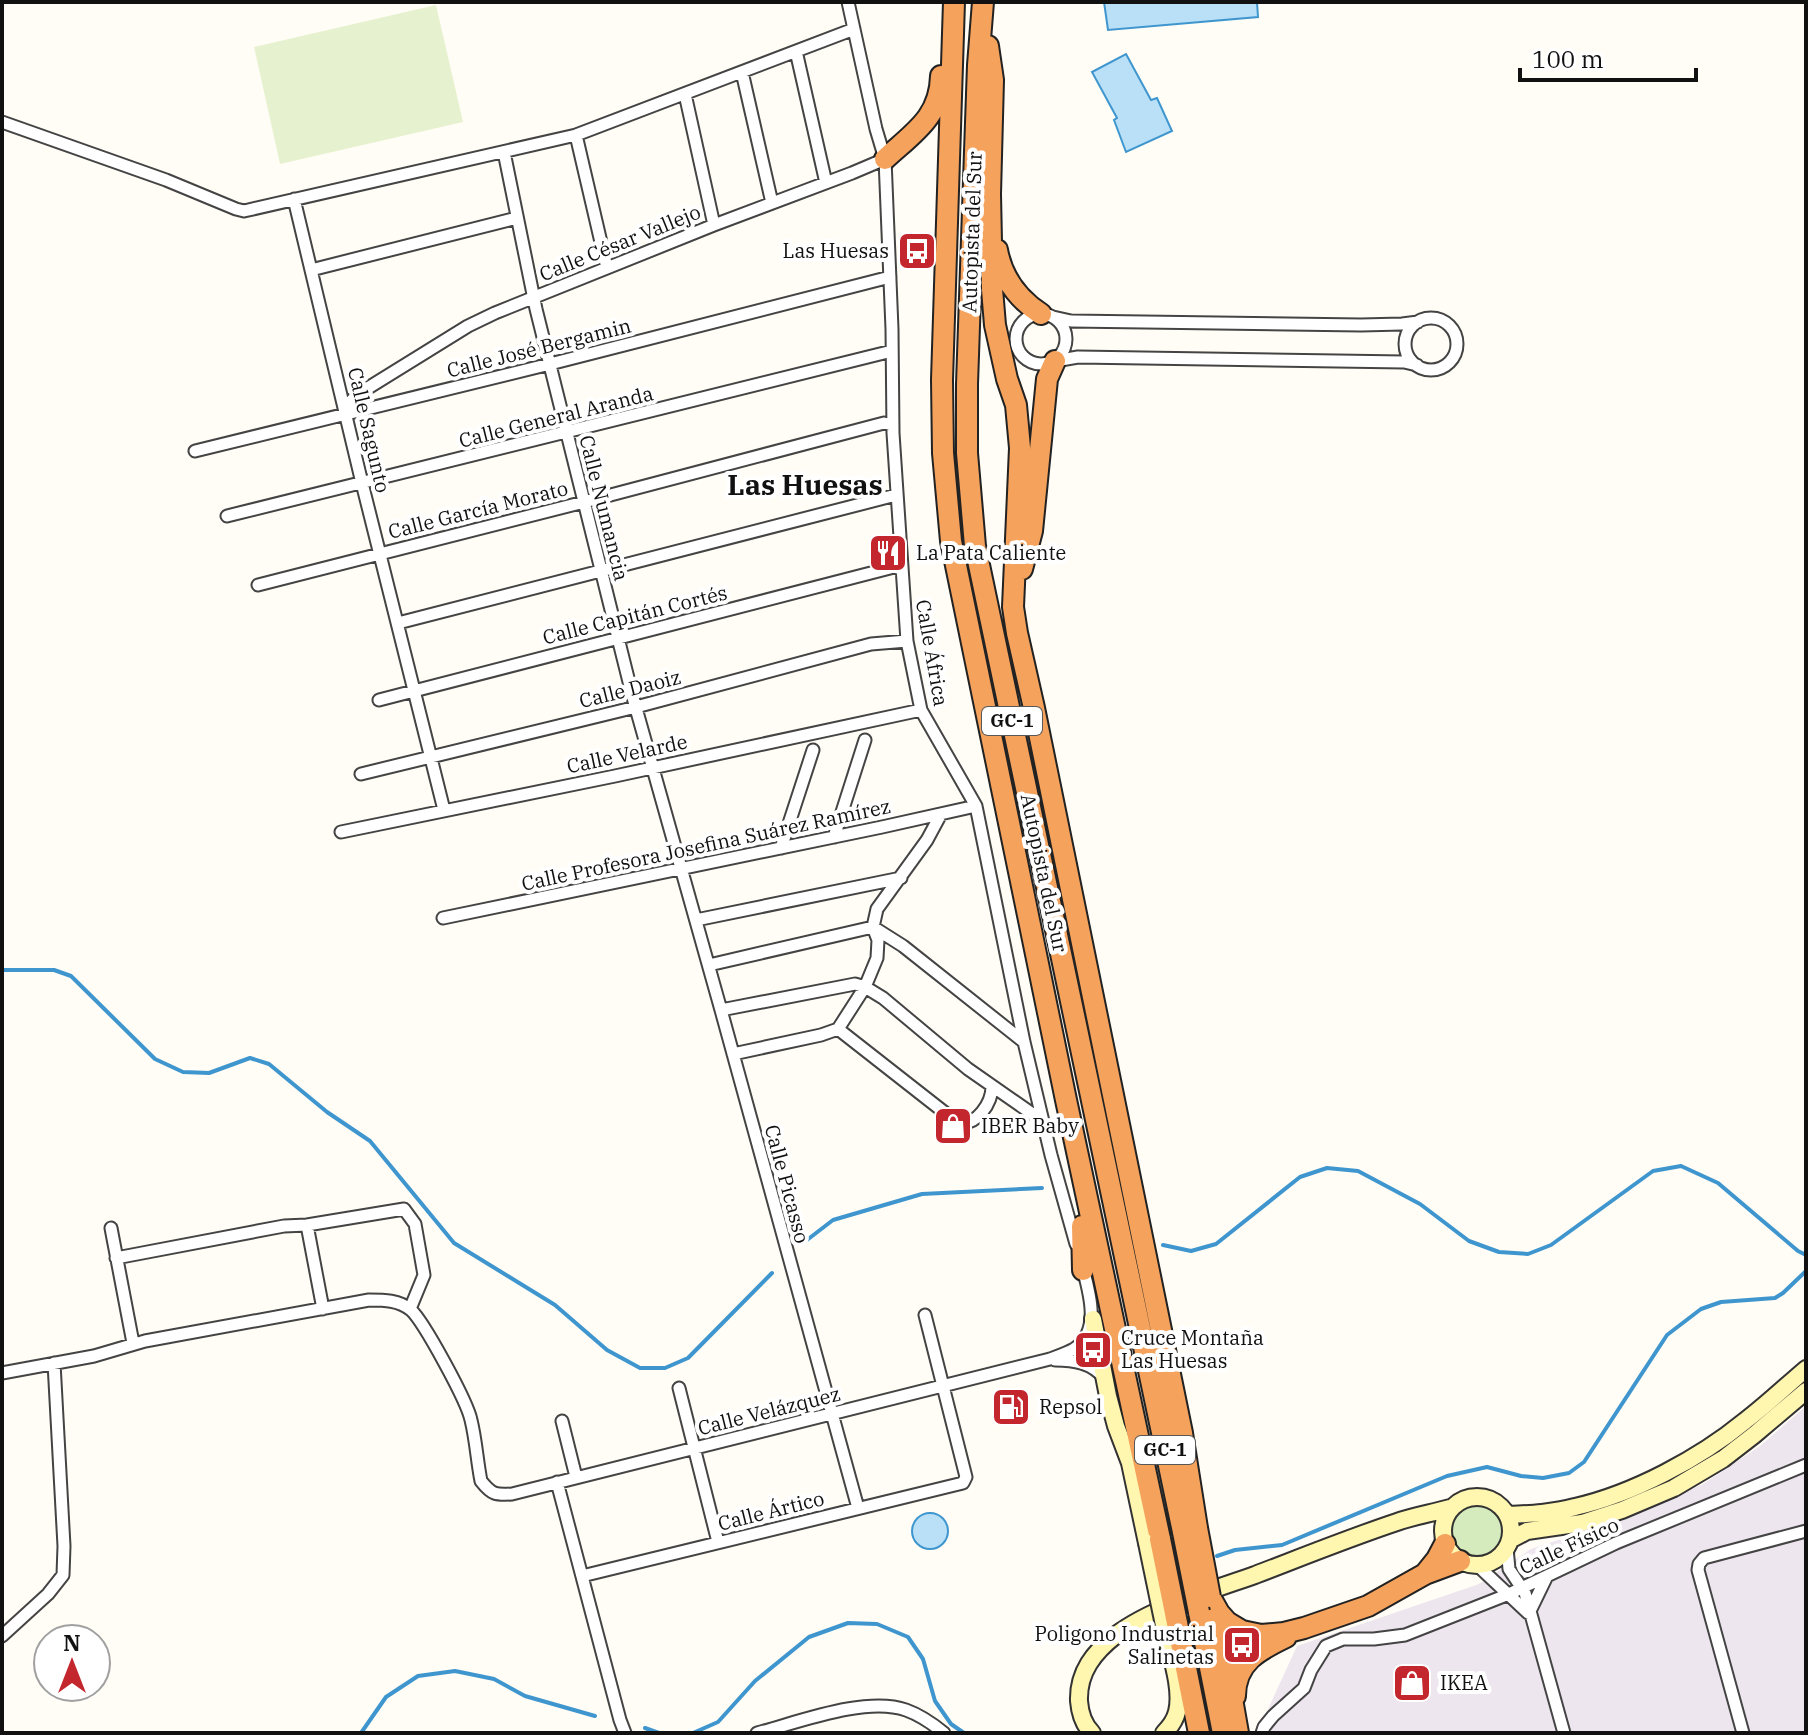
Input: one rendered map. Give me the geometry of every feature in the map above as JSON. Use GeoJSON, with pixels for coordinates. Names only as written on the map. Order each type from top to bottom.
{"type":"FeatureCollection","features":[{"type":"Feature","properties":{"kind":"highway"},"geometry":{"type":"LineString","coordinates":[[885,159],[931,114],[937,102],[941,87],[943,2]]}},
{"type":"Feature","properties":{"kind":"highway","name":"Autopista del Sur"},"geometry":{"type":"LineString","coordinates":[[954,2],[942,380],[943,453],[951,541],[1153,1541],[1171,1627],[1199,1733]]}},
{"type":"Feature","properties":{"kind":"highway"},"geometry":{"type":"LineString","coordinates":[[983,2],[993,80],[990,194],[992,289],[995,325],[1016,405],[1020,448],[1013,596],[1017,633],[1179,1418],[1190,1530]]}},
{"type":"Feature","properties":{"kind":"highway","name":"Autopista del Sur"},"geometry":{"type":"LineString","coordinates":[[983,2],[967,384],[967,453],[975,546],[1207,1604],[1223,1733]]}},
{"type":"Feature","properties":{"kind":"highway"},"geometry":{"type":"LineString","coordinates":[[990,194],[998,256],[1010,284],[1025,303],[1047,315]]}},
{"type":"Feature","properties":{"kind":"highway"},"geometry":{"type":"LineString","coordinates":[[1017,633],[1018,595],[1032,531],[1047,379],[1055,361]]}},
{"type":"Feature","properties":{"kind":"highway"},"geometry":{"type":"LineString","coordinates":[[1066,1100],[1068,1147],[1130,1463]]}},
{"type":"Feature","properties":{"kind":"highway"},"geometry":{"type":"LineString","coordinates":[[1082,1226],[1083,1270]]}},
{"type":"Feature","properties":{"kind":"highway"},"geometry":{"type":"LineString","coordinates":[[1425,1574],[1437,1559],[1443,1539]]}},
{"type":"Feature","properties":{"kind":"highway"},"geometry":{"type":"LineString","coordinates":[[1207,1604],[1242,1631],[1261,1635],[1284,1633],[1368,1606],[1425,1574],[1468,1563]]}},
{"type":"Feature","properties":{"kind":"highway"},"geometry":{"type":"LineString","coordinates":[[1207,1604],[1237,1724]]}},
{"type":"Feature","properties":{"kind":"highway"},"geometry":{"type":"LineString","coordinates":[[1237,1724],[1235,1684],[1242,1665],[1264,1648],[1304,1628]]}},
{"type":"Feature","properties":{"kind":"highway"},"geometry":{"type":"LineString","coordinates":[[1178,1691],[1186,1733]]}},
{"type":"Feature","properties":{"kind":"street","name":"Calle África"},"geometry":{"type":"LineString","coordinates":[[848,2],[885,159],[896,495],[907,641],[921,710],[976,806],[1024,1042],[1093,1319]]}},
{"type":"Feature","properties":{"kind":"street"},"geometry":{"type":"LineString","coordinates":[[2,122],[244,211],[576,135],[854,29]]}},
{"type":"Feature","properties":{"kind":"street"},"geometry":{"type":"LineString","coordinates":[[796,51],[826,183]]}},
{"type":"Feature","properties":{"kind":"street"},"geometry":{"type":"LineString","coordinates":[[742,72],[772,203]]}},
{"type":"Feature","properties":{"kind":"street"},"geometry":{"type":"LineString","coordinates":[[685,94],[714,225]]}},
{"type":"Feature","properties":{"kind":"street"},"geometry":{"type":"LineString","coordinates":[[576,135],[607,268]]}},
{"type":"Feature","properties":{"kind":"street","name":"Calle Numancia"},"geometry":{"type":"LineString","coordinates":[[504,152],[534,297],[584,502],[681,869]]}},
{"type":"Feature","properties":{"kind":"street","name":"Calle César Vallejo"},"geometry":{"type":"LineString","coordinates":[[347,414],[352,400],[363,391],[468,326],[885,159]]}},
{"type":"Feature","properties":{"kind":"street","name":"Calle Sagunto"},"geometry":{"type":"LineString","coordinates":[[294,199],[444,810]]}},
{"type":"Feature","properties":{"kind":"street"},"geometry":{"type":"LineString","coordinates":[[311,270],[517,218]]}},
{"type":"Feature","properties":{"kind":"street","name":"Calle José Bergamin"},"geometry":{"type":"LineString","coordinates":[[195,451],[890,277]]}},
{"type":"Feature","properties":{"kind":"street"},"geometry":{"type":"LineString","coordinates":[[1417,365],[1404,362],[1078,357],[1038,365],[1023,358],[1018,350],[1016,334],[1019,326],[1032,315],[1071,321],[1299,324],[1402,324],[1434,318],[1449,325],[1457,340],[1454,356],[1442,367],[1425,369],[1411,360],[1407,335],[1418,322]]}},
{"type":"Feature","properties":{"kind":"street"},"geometry":{"type":"LineString","coordinates":[[1047,315],[1064,327],[1067,342],[1061,356],[1055,361]]}},
{"type":"Feature","properties":{"kind":"street","name":"Calle General Aranda"},"geometry":{"type":"LineString","coordinates":[[227,516],[892,351]]}},
{"type":"Feature","properties":{"kind":"street"},"geometry":{"type":"LineString","coordinates":[[339,381],[351,389],[363,391]]}},
{"type":"Feature","properties":{"kind":"street"},"geometry":{"type":"LineString","coordinates":[[379,382],[375,398],[381,406]]}},
{"type":"Feature","properties":{"kind":"street","name":"Calle García Morato"},"geometry":{"type":"LineString","coordinates":[[258,585],[884,423],[893,425]]}},
{"type":"Feature","properties":{"kind":"street"},"geometry":{"type":"LineString","coordinates":[[398,623],[896,495]]}},
{"type":"Feature","properties":{"kind":"street","name":"Calle Capitán Cortés"},"geometry":{"type":"LineString","coordinates":[[379,700],[894,567],[901,569]]}},
{"type":"Feature","properties":{"kind":"street","name":"Calle Daoiz"},"geometry":{"type":"LineString","coordinates":[[361,774],[636,707],[871,644],[907,641]]}},
{"type":"Feature","properties":{"kind":"street","name":"Calle Velarde"},"geometry":{"type":"LineString","coordinates":[[341,832],[921,710]]}},
{"type":"Feature","properties":{"kind":"street"},"geometry":{"type":"LineString","coordinates":[[834,837],[865,740]]}},
{"type":"Feature","properties":{"kind":"street"},"geometry":{"type":"LineString","coordinates":[[781,848],[813,750]]}},
{"type":"Feature","properties":{"kind":"street","name":"Calle Profesora Josefina Suárez Ramírez"},"geometry":{"type":"LineString","coordinates":[[443,918],[976,806]]}},
{"type":"Feature","properties":{"kind":"street"},"geometry":{"type":"LineString","coordinates":[[733,1054],[838,1029],[865,987],[877,958],[878,940],[873,927],[877,909],[927,840],[941,814]]}},
{"type":"Feature","properties":{"kind":"street","name":"Calle Picasso"},"geometry":{"type":"LineString","coordinates":[[681,869],[858,1508]]}},
{"type":"Feature","properties":{"kind":"street"},"geometry":{"type":"LineString","coordinates":[[696,920],[901,878]]}},
{"type":"Feature","properties":{"kind":"street"},"geometry":{"type":"LineString","coordinates":[[709,965],[873,927],[903,946],[1024,1042]]}},
{"type":"Feature","properties":{"kind":"street"},"geometry":{"type":"LineString","coordinates":[[721,1010],[855,984],[865,987],[883,998],[968,1069],[1044,1122]]}},
{"type":"Feature","properties":{"kind":"street"},"geometry":{"type":"LineString","coordinates":[[838,1029],[958,1123],[966,1124],[974,1120],[987,1105],[992,1086]]}},
{"type":"Feature","properties":{"kind":"street"},"geometry":{"type":"LineString","coordinates":[[987,1105],[1002,1100],[1014,1102]]}},
{"type":"Feature","properties":{"kind":"street"},"geometry":{"type":"LineString","coordinates":[[2,1373],[94,1356],[133,1343],[369,1300],[396,1302],[410,1309],[424,1275],[415,1224],[404,1209],[284,1226],[116,1258]]}},
{"type":"Feature","properties":{"kind":"street"},"geometry":{"type":"LineString","coordinates":[[307,1225],[323,1309]]}},
{"type":"Feature","properties":{"kind":"street"},"geometry":{"type":"LineString","coordinates":[[111,1228],[133,1343]]}},
{"type":"Feature","properties":{"kind":"street","name":"Calle Velázquez"},"geometry":{"type":"LineString","coordinates":[[410,1309],[421,1322],[465,1403],[471,1419],[481,1481],[497,1495],[512,1494],[1050,1359],[1075,1349],[1086,1338],[1093,1319]]}},
{"type":"Feature","properties":{"kind":"street"},"geometry":{"type":"LineString","coordinates":[[925,1315],[943,1385]]}},
{"type":"Feature","properties":{"kind":"street"},"geometry":{"type":"LineString","coordinates":[[1093,1319],[1116,1426],[1153,1541]]}},
{"type":"Feature","properties":{"kind":"street","name":"Calle Velázquez"},"geometry":{"type":"LineString","coordinates":[[1050,1359],[1085,1364],[1105,1378]]}},
{"type":"Feature","properties":{"kind":"street"},"geometry":{"type":"LineString","coordinates":[[2,1636],[48,1594],[63,1575],[54,1363]]}},
{"type":"Feature","properties":{"kind":"street"},"geometry":{"type":"LineString","coordinates":[[1508,1515],[1575,1507],[1609,1497],[1666,1473],[1744,1423],[1806,1369]]}},
{"type":"Feature","properties":{"kind":"street","name":"Calle Ártico"},"geometry":{"type":"LineString","coordinates":[[583,1580],[718,1542],[963,1483],[966,1477],[943,1385]]}},
{"type":"Feature","properties":{"kind":"street"},"geometry":{"type":"LineString","coordinates":[[679,1388],[718,1542]]}},
{"type":"Feature","properties":{"kind":"street"},"geometry":{"type":"LineString","coordinates":[[1468,1563],[1495,1560],[1508,1544],[1527,1531],[1582,1523],[1674,1488],[1723,1459],[1806,1391]]}},
{"type":"Feature","properties":{"kind":"street"},"geometry":{"type":"LineString","coordinates":[[562,1421],[576,1477]]}},
{"type":"Feature","properties":{"kind":"street","name":"Calle Físico"},"geometry":{"type":"LineString","coordinates":[[1262,1733],[1273,1716],[1304,1688],[1326,1646],[1343,1639],[1405,1635],[1509,1594],[1616,1543],[1806,1465]]}},
{"type":"Feature","properties":{"kind":"street"},"geometry":{"type":"LineString","coordinates":[[557,1482],[625,1733]]}},
{"type":"Feature","properties":{"kind":"street"},"geometry":{"type":"LineString","coordinates":[[1443,1539],[1445,1516],[1459,1501],[1481,1496],[1501,1506],[1508,1515],[1512,1532],[1508,1544],[1509,1569],[1522,1588],[1564,1733]]}},
{"type":"Feature","properties":{"kind":"street"},"geometry":{"type":"LineString","coordinates":[[1084,1731],[1078,1688],[1084,1670],[1096,1653],[1140,1619],[1400,1521],[1450,1508]]}},
{"type":"Feature","properties":{"kind":"street"},"geometry":{"type":"LineString","coordinates":[[1400,1521],[1422,1522],[1443,1539],[1451,1554],[1509,1594],[1530,1614]]}},
{"type":"Feature","properties":{"kind":"street"},"geometry":{"type":"LineString","coordinates":[[1743,1733],[1698,1570],[1699,1564],[1704,1558],[1806,1531]]}},
{"type":"Feature","properties":{"kind":"street"},"geometry":{"type":"LineString","coordinates":[[1530,1614],[1548,1576]]}},
{"type":"Feature","properties":{"kind":"street"},"geometry":{"type":"LineString","coordinates":[[1164,1733],[1178,1711],[1171,1627]]}},
{"type":"Feature","properties":{"kind":"street"},"geometry":{"type":"LineString","coordinates":[[757,1733],[872,1704],[908,1710],[944,1733]]}},
{"type":"Feature","properties":{"kind":"shaded area"},"geometry":{"type":"Polygon","coordinates":[[[1806,1406],[1806,1733],[1257,1733],[1297,1646],[1479,1584],[1531,1549],[1636,1514],[1703,1484],[1760,1446],[1806,1406]]]}},
{"type":"Feature","properties":{"kind":"green space"},"geometry":{"type":"Polygon","coordinates":[[[436,5],[463,122],[280,164],[254,47],[436,5]]]}},
{"type":"Feature","properties":{"kind":"green space"},"geometry":{"type":"Polygon","coordinates":[[[1477,1506],[1496,1513],[1503,1532],[1496,1551],[1477,1558],[1458,1551],[1451,1532],[1458,1513],[1477,1506]]]}},
{"type":"Feature","properties":{"kind":"water"},"geometry":{"type":"Polygon","coordinates":[[[1104,2],[1257,2],[1258,17],[1108,30],[1104,2]]]}},
{"type":"Feature","properties":{"kind":"water"},"geometry":{"type":"Polygon","coordinates":[[[1126,54],[1151,100],[1157,98],[1172,131],[1126,152],[1114,120],[1117,118],[1092,72],[1126,54]]]}},
{"type":"Feature","properties":{"kind":"water"},"geometry":{"type":"Polygon","coordinates":[[[930,1513],[943,1518],[948,1531],[943,1544],[930,1549],[917,1544],[912,1531],[917,1518],[930,1513]]]}},
{"type":"Feature","properties":{"kind":"waterway"},"geometry":{"type":"LineString","coordinates":[[2,970],[54,970],[71,976],[155,1059],[183,1072],[209,1073],[250,1058],[269,1064],[327,1112],[370,1141],[454,1243],[555,1305],[607,1350],[640,1368],[665,1368],[688,1358],[772,1273]]}},
{"type":"Feature","properties":{"kind":"waterway"},"geometry":{"type":"LineString","coordinates":[[1163,1245],[1191,1251],[1216,1244],[1300,1177],[1327,1168],[1358,1171],[1420,1204],[1469,1241],[1499,1252],[1528,1254],[1551,1245],[1653,1171],[1681,1166],[1718,1183],[1806,1255]]}},
{"type":"Feature","properties":{"kind":"waterway"},"geometry":{"type":"LineString","coordinates":[[807,1240],[833,1220],[922,1194],[1042,1188]]}},
{"type":"Feature","properties":{"kind":"waterway"},"geometry":{"type":"LineString","coordinates":[[1217,1556],[1235,1550],[1282,1545],[1447,1476],[1487,1467],[1543,1478],[1569,1473],[1584,1462],[1667,1335],[1701,1309],[1721,1302],[1775,1298],[1806,1271]]}},
{"type":"Feature","properties":{"kind":"waterway"},"geometry":{"type":"LineString","coordinates":[[693,1733],[718,1722],[755,1681],[809,1637],[848,1623],[877,1624],[908,1637],[923,1659],[935,1701],[951,1724],[964,1733]]}},
{"type":"Feature","properties":{"kind":"waterway"},"geometry":{"type":"LineString","coordinates":[[361,1733],[386,1697],[418,1676],[455,1671],[494,1679],[525,1696],[595,1716]]}},
{"type":"Feature","properties":{"kind":"waterway"},"geometry":{"type":"LineString","coordinates":[[645,1728],[659,1733]]}},
{"type":"Feature","properties":{"kind":"place","name":"Las Huesas"},"geometry":{"type":"Point","coordinates":[917,251]}},
{"type":"Feature","properties":{"kind":"place","name":"La Pata Caliente"},"geometry":{"type":"Point","coordinates":[888,553]}},
{"type":"Feature","properties":{"kind":"place","name":"IBER Baby"},"geometry":{"type":"Point","coordinates":[953,1126]}},
{"type":"Feature","properties":{"kind":"place","name":"Cruce Montaña Las Huesas"},"geometry":{"type":"Point","coordinates":[1093,1350]}},
{"type":"Feature","properties":{"kind":"place","name":"Repsol"},"geometry":{"type":"Point","coordinates":[1011,1407]}},
{"type":"Feature","properties":{"kind":"place","name":"Poligono Industrial Salinetas"},"geometry":{"type":"Point","coordinates":[1242,1645]}},
{"type":"Feature","properties":{"kind":"place","name":"IKEA"},"geometry":{"type":"Point","coordinates":[1412,1683]}},
{"type":"Feature","properties":{"kind":"district","name":"Las Huesas"},"geometry":{"type":"Point","coordinates":[805,485]}}]}
